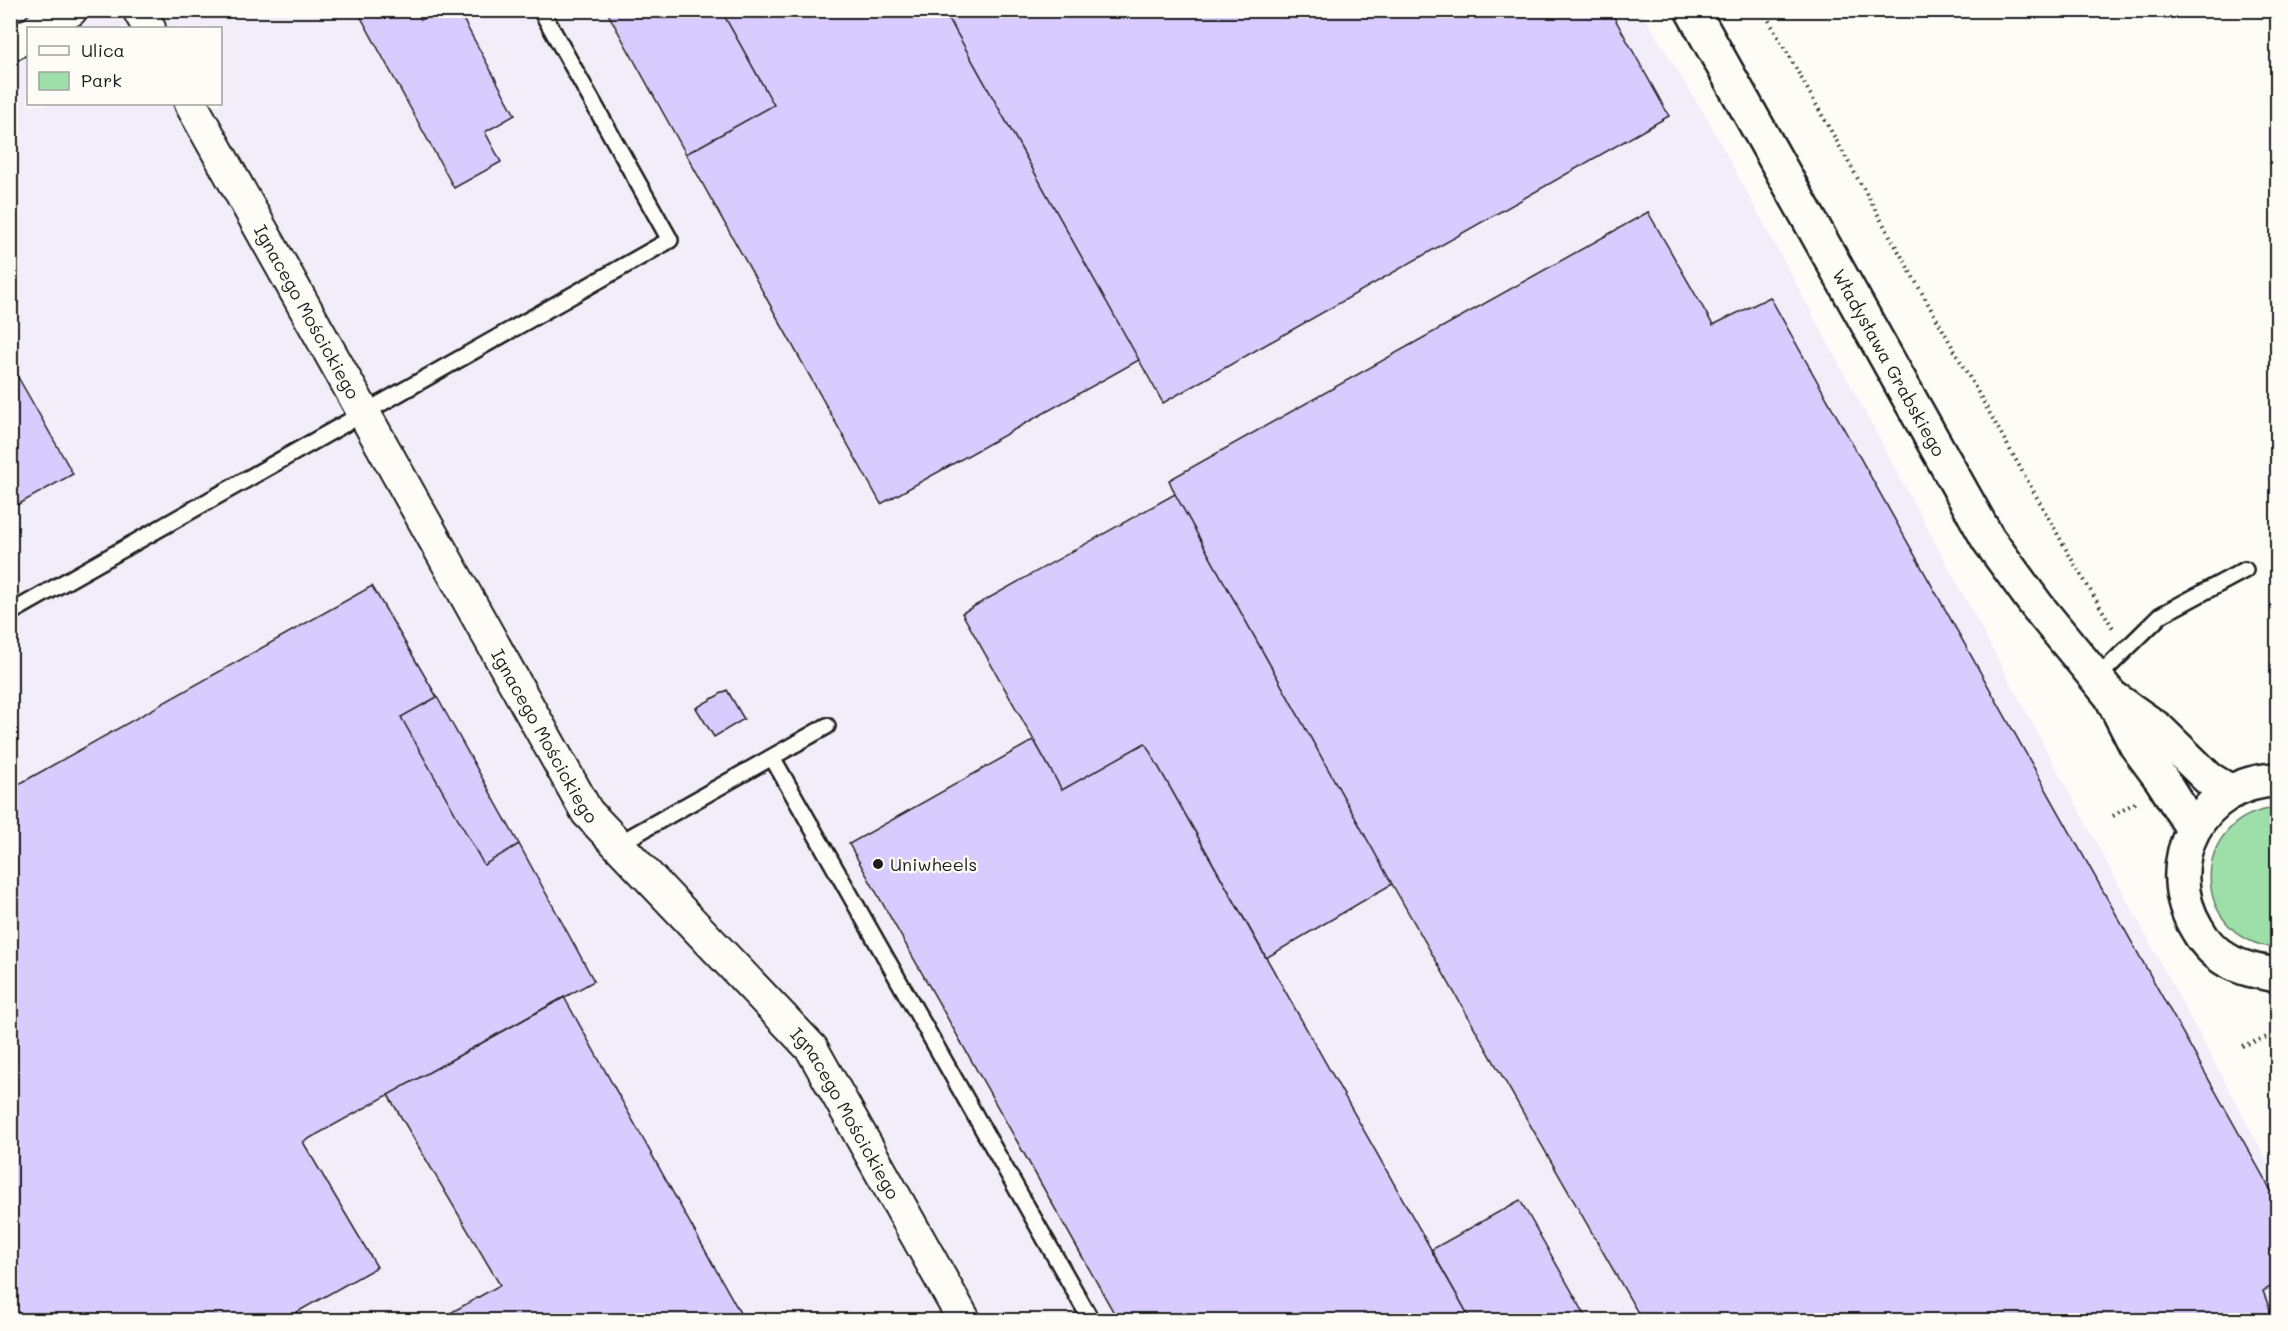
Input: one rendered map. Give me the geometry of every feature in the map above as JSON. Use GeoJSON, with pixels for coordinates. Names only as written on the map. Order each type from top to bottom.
{"type":"FeatureCollection","features":[{"type":"Feature","properties":{"kind":"street"},"geometry":{"type":"LineString","coordinates":[[41,27],[71,10]]}},
{"type":"Feature","properties":{"kind":"street"},"geometry":{"type":"LineString","coordinates":[[139,10],[148,27]]}},
{"type":"Feature","properties":{"kind":"street","name":"Władysława Grabskiego"},"geometry":{"type":"LineString","coordinates":[[1692,10],[1988,539],[2037,606],[2103,688],[2136,745],[2163,780],[2193,829]]}},
{"type":"Feature","properties":{"kind":"street"},"geometry":{"type":"LineString","coordinates":[[10,45],[27,36]]}},
{"type":"Feature","properties":{"kind":"street","name":"Ignacego Mościckiego"},"geometry":{"type":"LineString","coordinates":[[192,105],[587,812],[812,1049],[964,1320]]}},
{"type":"Feature","properties":{"kind":"street","name":"Władysława Grabskiego"},"geometry":{"type":"LineString","coordinates":[[2103,688],[2158,729],[2209,779],[2229,791]]}},
{"type":"Feature","properties":{"kind":"street"},"geometry":{"type":"LineString","coordinates":[[2277,780],[2260,780],[2229,791],[2208,808],[2193,829],[2182,856],[2181,885],[2188,914],[2203,939],[2224,958],[2250,971],[2277,975]]}},
{"type":"Feature","properties":{"kind":"lane"},"geometry":{"type":"LineString","coordinates":[[10,613],[670,240],[541,10]]}},
{"type":"Feature","properties":{"kind":"lane"},"geometry":{"type":"LineString","coordinates":[[2103,688],[2126,649],[2161,615],[2245,570]]}},
{"type":"Feature","properties":{"kind":"lane"},"geometry":{"type":"LineString","coordinates":[[618,844],[827,726]]}},
{"type":"Feature","properties":{"kind":"lane"},"geometry":{"type":"LineString","coordinates":[[772,757],[1091,1320]]}},
{"type":"Feature","properties":{"kind":"path"},"geometry":{"type":"LineString","coordinates":[[1763,10],[2071,558],[2126,649]]}},
{"type":"Feature","properties":{"kind":"path"},"geometry":{"type":"LineString","coordinates":[[2242,1046],[2277,1033]]}},
{"type":"Feature","properties":{"kind":"shaded area"},"geometry":{"type":"Polygon","coordinates":[[[10,11],[1641,11],[1708,120],[2277,1179],[2277,1320],[11,1320],[10,11]]]}},
{"type":"Feature","properties":{"kind":"green space"},"geometry":{"type":"Polygon","coordinates":[[[2278,808],[2277,948],[2248,940],[2227,923],[2214,902],[2210,877],[2214,853],[2227,832],[2248,816],[2278,808]]]}},
{"type":"Feature","properties":{"kind":"building"},"geometry":{"type":"Polygon","coordinates":[[[357,10],[416,10],[421,20],[438,10],[458,10],[515,115],[485,132],[501,162],[454,188],[357,10]]]}},
{"type":"Feature","properties":{"kind":"building"},"geometry":{"type":"Polygon","coordinates":[[[606,10],[721,10],[774,105],[686,154],[606,10]]]}},
{"type":"Feature","properties":{"kind":"building"},"geometry":{"type":"Polygon","coordinates":[[[721,10],[944,10],[1139,360],[881,504],[686,154],[774,105],[721,10]]]}},
{"type":"Feature","properties":{"kind":"building"},"geometry":{"type":"Polygon","coordinates":[[[944,10],[1610,10],[1669,116],[1163,403],[944,10]]]}},
{"type":"Feature","properties":{"kind":"building"},"geometry":{"type":"Polygon","coordinates":[[[1648,212],[1713,325],[1770,297],[2278,1203],[2278,1283],[2263,1291],[2272,1315],[2264,1320],[1642,1320],[1392,884],[1175,494],[1169,480],[1648,212]]]}},
{"type":"Feature","properties":{"kind":"building"},"geometry":{"type":"Polygon","coordinates":[[[10,363],[73,474],[10,509],[10,363]]]}},
{"type":"Feature","properties":{"kind":"building"},"geometry":{"type":"Polygon","coordinates":[[[1175,494],[1392,884],[1266,958],[1145,743],[1062,790],[962,613],[1175,494]]]}},
{"type":"Feature","properties":{"kind":"building"},"geometry":{"type":"Polygon","coordinates":[[[372,586],[437,697],[401,717],[484,865],[519,844],[594,981],[303,1142],[377,1267],[283,1320],[10,1320],[10,786],[12,788],[372,586]]]}},
{"type":"Feature","properties":{"kind":"building"},"geometry":{"type":"Polygon","coordinates":[[[727,690],[744,719],[714,737],[696,708],[727,690]]]}},
{"type":"Feature","properties":{"kind":"building"},"geometry":{"type":"Polygon","coordinates":[[[437,697],[519,844],[484,865],[401,717],[437,697]]]}},
{"type":"Feature","properties":{"kind":"building"},"geometry":{"type":"Polygon","coordinates":[[[1034,740],[1062,790],[1145,743],[1471,1320],[1118,1320],[849,844],[1034,740]]]}},
{"type":"Feature","properties":{"kind":"building"},"geometry":{"type":"Polygon","coordinates":[[[564,997],[744,1320],[438,1320],[500,1285],[388,1095],[564,997]]]}},
{"type":"Feature","properties":{"kind":"building"},"geometry":{"type":"Polygon","coordinates":[[[1520,1200],[1588,1320],[1471,1320],[1431,1250],[1520,1200]]]}},
{"type":"Feature","properties":{"kind":"building"},"geometry":{"type":"Polygon","coordinates":[[[298,1312],[303,1320],[283,1320],[298,1312]]]}},
{"type":"Feature","properties":{"kind":"place","name":"Uniwheels"},"geometry":{"type":"Point","coordinates":[878,864]}}]}
